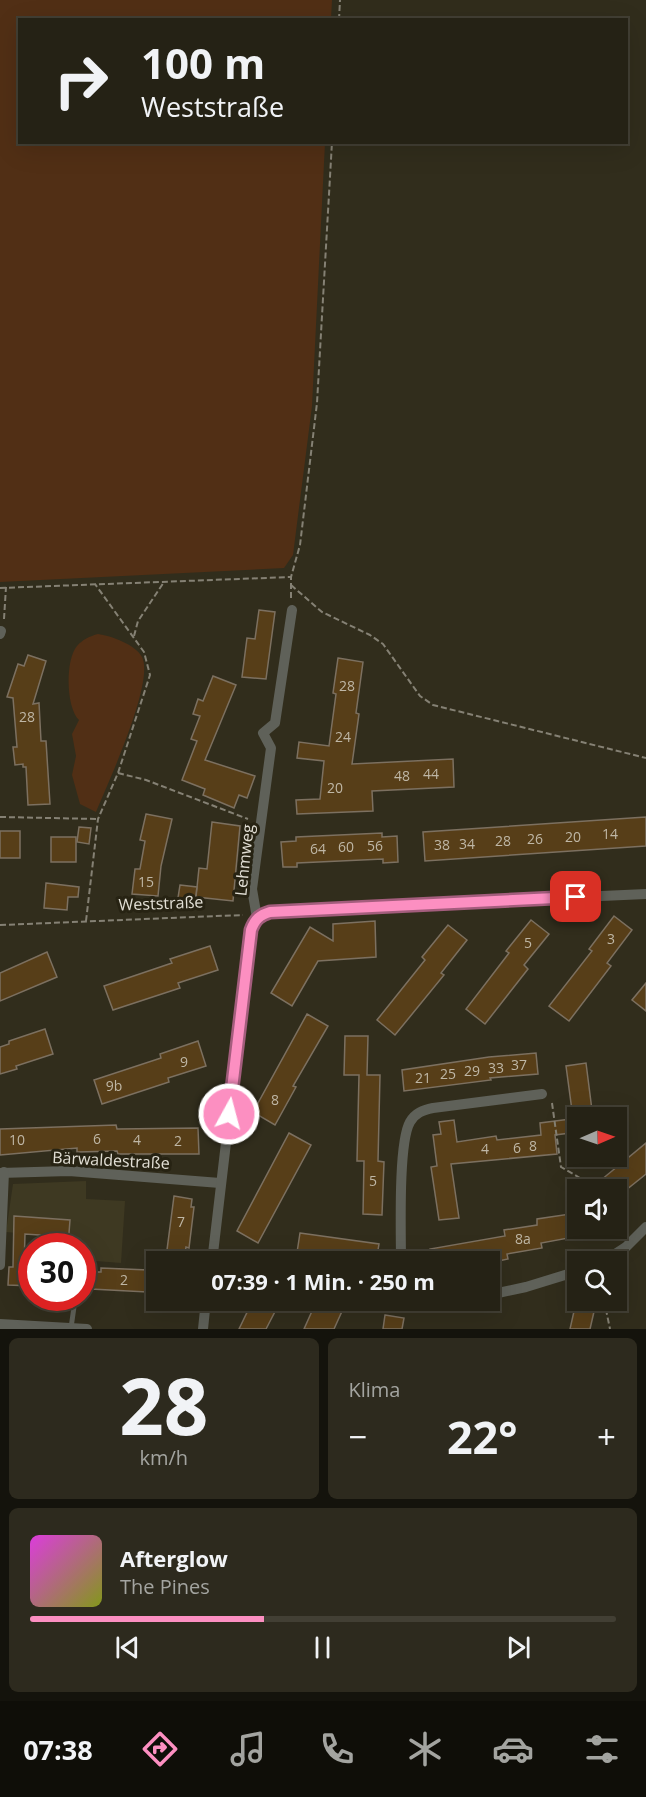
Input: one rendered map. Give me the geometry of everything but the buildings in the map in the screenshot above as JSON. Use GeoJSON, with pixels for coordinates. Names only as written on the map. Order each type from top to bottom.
{"type":"FeatureCollection","features":[{"type":"Feature","properties":{"kind":"street","name":"Lehmweg"},"geometry":{"type":"LineString","coordinates":[[213,1251],[251,930],[257,918],[252,889],[271,748],[263,733],[275,723],[292,610]]}},
{"type":"Feature","properties":{"kind":"street"},"geometry":{"type":"LineString","coordinates":[[257,918],[270,912],[646,894]]}},
{"type":"Feature","properties":{"kind":"street"},"geometry":{"type":"LineString","coordinates":[[401,1251],[403,1145],[409,1124],[414,1116],[433,1107],[542,1094]]}},
{"type":"Feature","properties":{"kind":"street","name":"Bärwaldestraße"},"geometry":{"type":"LineString","coordinates":[[2,1173],[69,1171],[220,1183]]}},
{"type":"Feature","properties":{"kind":"street"},"geometry":{"type":"LineString","coordinates":[[0,1265],[2,1173]]}},
{"type":"Feature","properties":{"kind":"street"},"geometry":{"type":"LineString","coordinates":[[620,1251],[646,1227]]}},
{"type":"Feature","properties":{"kind":"street"},"geometry":{"type":"LineString","coordinates":[[500,1293],[567,1274]]}},
{"type":"Feature","properties":{"kind":"street"},"geometry":{"type":"LineString","coordinates":[[202,1329],[204,1311]]}},
{"type":"Feature","properties":{"kind":"street"},"geometry":{"type":"LineString","coordinates":[[0,1324],[87,1329]]}},
{"type":"Feature","properties":{"kind":"lane"},"geometry":{"type":"LineString","coordinates":[[70,1328],[72,1311]]}},
{"type":"Feature","properties":{"kind":"path"},"geometry":{"type":"LineString","coordinates":[[339,18],[340,0]]}},
{"type":"Feature","properties":{"kind":"path"},"geometry":{"type":"LineString","coordinates":[[292,610],[291,576],[300,545],[317,403],[332,144]]}},
{"type":"Feature","properties":{"kind":"path"},"geometry":{"type":"LineString","coordinates":[[0,588],[291,576]]}},
{"type":"Feature","properties":{"kind":"path"},"geometry":{"type":"LineString","coordinates":[[134,636],[138,621],[165,581]]}},
{"type":"Feature","properties":{"kind":"path"},"geometry":{"type":"LineString","coordinates":[[86,921],[98,819],[118,773],[150,675],[148,662],[134,636],[95,584]]}},
{"type":"Feature","properties":{"kind":"path"},"geometry":{"type":"LineString","coordinates":[[291,585],[322,612],[370,635],[383,644],[420,696],[433,705],[646,758]]}},
{"type":"Feature","properties":{"kind":"path"},"geometry":{"type":"LineString","coordinates":[[1,632],[6,587]]}},
{"type":"Feature","properties":{"kind":"path"},"geometry":{"type":"LineString","coordinates":[[118,773],[146,780],[262,824]]}},
{"type":"Feature","properties":{"kind":"path"},"geometry":{"type":"LineString","coordinates":[[0,817],[98,819]]}},
{"type":"Feature","properties":{"kind":"path","name":"Weststraße"},"geometry":{"type":"LineString","coordinates":[[0,925],[241,915],[257,918]]}},
{"type":"Feature","properties":{"kind":"path"},"geometry":{"type":"LineString","coordinates":[[542,1094],[552,1100],[561,1167],[580,1179]]}},
{"type":"Feature","properties":{"kind":"path"},"geometry":{"type":"LineString","coordinates":[[606,1311],[610,1329]]}},
{"type":"Feature","properties":{"kind":"shaded area"},"geometry":{"type":"Polygon","coordinates":[[[0,0],[332,0],[331,18],[18,18],[18,144],[325,144],[312,406],[293,555],[284,568],[0,582],[0,0]]]}},
{"type":"Feature","properties":{"kind":"shaded area"},"geometry":{"type":"Polygon","coordinates":[[[98,634],[116,639],[134,648],[142,657],[144,670],[142,688],[128,734],[96,812],[80,804],[72,775],[76,756],[72,734],[79,720],[69,695],[69,672],[70,662],[77,646],[86,638],[98,634]]]}},
{"type":"Feature","properties":{"kind":"shaded area"},"geometry":{"type":"Polygon","coordinates":[[[86,1181],[86,1199],[125,1201],[121,1263],[96,1261],[96,1233],[6,1232],[13,1184],[86,1181]]]}},
{"type":"Feature","properties":{"kind":"route"},"geometry":{"type":"LineString","coordinates":[[229,1114],[251,930],[257,918],[263,914],[576,897]]}}]}
